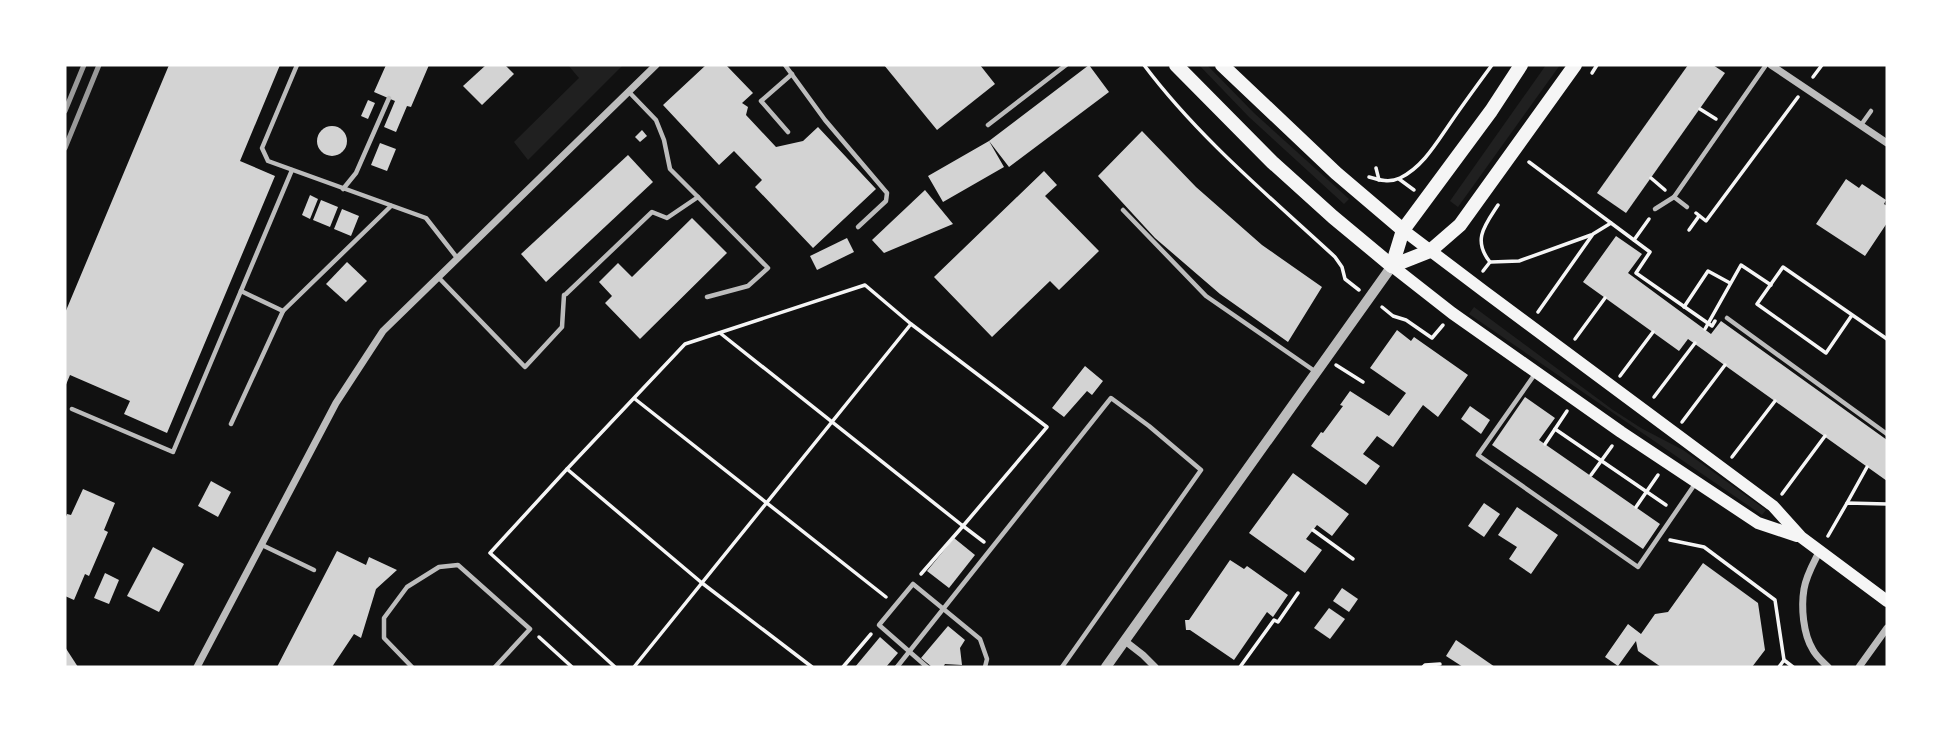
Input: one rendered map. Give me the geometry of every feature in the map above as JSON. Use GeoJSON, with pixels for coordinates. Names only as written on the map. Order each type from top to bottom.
{"type":"FeatureCollection","features":[{"type":"Feature","properties":{"kind":"main road"},"geometry":{"type":"LineString","coordinates":[[1223,65],[1278,120],[1403,230],[1773,506],[1801,537],[1887,601]]}},
{"type":"Feature","properties":{"kind":"main road"},"geometry":{"type":"LineString","coordinates":[[1392,266],[1403,230],[1491,111],[1521,65]]}},
{"type":"Feature","properties":{"kind":"main road"},"geometry":{"type":"LineString","coordinates":[[1392,266],[1430,251],[1460,225],[1575,65]]}},
{"type":"Feature","properties":{"kind":"main road"},"geometry":{"type":"LineString","coordinates":[[1179,68],[1272,162],[1333,217],[1452,313],[1535,374],[1758,523],[1801,537]]}},
{"type":"Feature","properties":{"kind":"street"},"geometry":{"type":"LineString","coordinates":[[197,667],[336,403],[383,331],[656,65]]}},
{"type":"Feature","properties":{"kind":"street"},"geometry":{"type":"LineString","coordinates":[[1771,65],[1887,143]]}},
{"type":"Feature","properties":{"kind":"street"},"geometry":{"type":"LineString","coordinates":[[1106,667],[1392,266]]}},
{"type":"Feature","properties":{"kind":"street"},"geometry":{"type":"LineString","coordinates":[[1819,552],[1804,589],[1804,611],[1813,650],[1828,667]]}},
{"type":"Feature","properties":{"kind":"street"},"geometry":{"type":"LineString","coordinates":[[1859,667],[1887,628]]}},
{"type":"Feature","properties":{"kind":"street"},"geometry":{"type":"LineString","coordinates":[[1125,641],[1155,667]]}},
{"type":"Feature","properties":{"kind":"lane"},"geometry":{"type":"LineString","coordinates":[[297,65],[262,148],[268,161],[426,218],[458,260]]}},
{"type":"Feature","properties":{"kind":"lane"},"geometry":{"type":"LineString","coordinates":[[785,65],[825,120],[887,193],[886,201],[858,227]]}},
{"type":"Feature","properties":{"kind":"lane"},"geometry":{"type":"LineString","coordinates":[[988,125],[1066,65]]}},
{"type":"Feature","properties":{"kind":"lane"},"geometry":{"type":"LineString","coordinates":[[1655,209],[1674,197],[1766,65]]}},
{"type":"Feature","properties":{"kind":"lane"},"geometry":{"type":"LineString","coordinates":[[788,132],[761,101],[792,74]]}},
{"type":"Feature","properties":{"kind":"lane"},"geometry":{"type":"LineString","coordinates":[[629,92],[656,120],[664,140],[670,169],[768,268],[748,286],[707,297]]}},
{"type":"Feature","properties":{"kind":"lane"},"geometry":{"type":"LineString","coordinates":[[343,189],[356,173],[389,98]]}},
{"type":"Feature","properties":{"kind":"lane"},"geometry":{"type":"LineString","coordinates":[[1860,125],[1871,111]]}},
{"type":"Feature","properties":{"kind":"lane"},"geometry":{"type":"LineString","coordinates":[[72,409],[173,452],[292,170]]}},
{"type":"Feature","properties":{"kind":"lane"},"geometry":{"type":"LineString","coordinates":[[439,278],[525,367],[562,327],[564,295],[652,212],[667,218],[698,197]]}},
{"type":"Feature","properties":{"kind":"lane"},"geometry":{"type":"LineString","coordinates":[[1674,197],[1687,207]]}},
{"type":"Feature","properties":{"kind":"lane"},"geometry":{"type":"LineString","coordinates":[[232,424],[283,311],[391,206]]}},
{"type":"Feature","properties":{"kind":"lane"},"geometry":{"type":"LineString","coordinates":[[1123,211],[1206,296],[1316,372]]}},
{"type":"Feature","properties":{"kind":"lane"},"geometry":{"type":"LineString","coordinates":[[241,291],[283,311]]}},
{"type":"Feature","properties":{"kind":"lane"},"geometry":{"type":"LineString","coordinates":[[1727,318],[1887,434]]}},
{"type":"Feature","properties":{"kind":"lane"},"geometry":{"type":"LineString","coordinates":[[1535,374],[1478,456],[1638,567],[1696,481]]}},
{"type":"Feature","properties":{"kind":"lane"},"geometry":{"type":"LineString","coordinates":[[897,667],[1111,398],[1150,426],[1201,470],[1062,667]]}},
{"type":"Feature","properties":{"kind":"lane"},"geometry":{"type":"LineString","coordinates":[[261,544],[314,570]]}},
{"type":"Feature","properties":{"kind":"lane"},"geometry":{"type":"LineString","coordinates":[[412,667],[384,638],[384,618],[407,587],[439,567],[458,565],[530,629],[495,667]]}},
{"type":"Feature","properties":{"kind":"lane"},"geometry":{"type":"LineString","coordinates":[[927,667],[879,625],[913,584],[980,639],[987,659],[985,667]]}},
{"type":"Feature","properties":{"kind":"path"},"geometry":{"type":"LineString","coordinates":[[1144,65],[1161,88],[1230,160],[1335,257],[1342,267],[1345,279]]}},
{"type":"Feature","properties":{"kind":"path"},"geometry":{"type":"LineString","coordinates":[[1399,179],[1427,156],[1492,65]]}},
{"type":"Feature","properties":{"kind":"path"},"geometry":{"type":"LineString","coordinates":[[1687,207],[1706,221],[1822,65]]}},
{"type":"Feature","properties":{"kind":"path"},"geometry":{"type":"LineString","coordinates":[[1700,109],[1711,116]]}},
{"type":"Feature","properties":{"kind":"path"},"geometry":{"type":"LineString","coordinates":[[1522,172],[1535,153]]}},
{"type":"Feature","properties":{"kind":"path"},"geometry":{"type":"LineString","coordinates":[[1529,162],[1650,252],[1636,273],[1630,275]]}},
{"type":"Feature","properties":{"kind":"path"},"geometry":{"type":"LineString","coordinates":[[1376,168],[1379,180]]}},
{"type":"Feature","properties":{"kind":"path"},"geometry":{"type":"LineString","coordinates":[[1651,178],[1662,188]]}},
{"type":"Feature","properties":{"kind":"path"},"geometry":{"type":"LineString","coordinates":[[1500,201],[1480,239],[1484,254],[1490,262],[1519,261],[1593,234],[1611,223]]}},
{"type":"Feature","properties":{"kind":"path"},"geometry":{"type":"LineString","coordinates":[[1634,240],[1655,209]]}},
{"type":"Feature","properties":{"kind":"path"},"geometry":{"type":"LineString","coordinates":[[1689,230],[1699,216]]}},
{"type":"Feature","properties":{"kind":"path"},"geometry":{"type":"LineString","coordinates":[[1529,324],[1593,234]]}},
{"type":"Feature","properties":{"kind":"path"},"geometry":{"type":"LineString","coordinates":[[1705,329],[1741,265],[1770,285]]}},
{"type":"Feature","properties":{"kind":"path"},"geometry":{"type":"LineString","coordinates":[[1852,315],[1826,353],[1757,304],[1783,267],[1887,339]]}},
{"type":"Feature","properties":{"kind":"path"},"geometry":{"type":"LineString","coordinates":[[1685,307],[1708,271],[1730,283]]}},
{"type":"Feature","properties":{"kind":"path"},"geometry":{"type":"LineString","coordinates":[[1636,273],[1712,326],[1720,314]]}},
{"type":"Feature","properties":{"kind":"path"},"geometry":{"type":"LineString","coordinates":[[615,667],[490,553],[685,344],[864,285],[1047,427],[913,584]]}},
{"type":"Feature","properties":{"kind":"path"},"geometry":{"type":"LineString","coordinates":[[1566,351],[1605,298]]}},
{"type":"Feature","properties":{"kind":"path"},"geometry":{"type":"LineString","coordinates":[[1674,307],[1677,302]]}},
{"type":"Feature","properties":{"kind":"path"},"geometry":{"type":"LineString","coordinates":[[1393,316],[1406,320],[1433,338]]}},
{"type":"Feature","properties":{"kind":"path"},"geometry":{"type":"LineString","coordinates":[[634,667],[911,324]]}},
{"type":"Feature","properties":{"kind":"path"},"geometry":{"type":"LineString","coordinates":[[1613,386],[1653,332]]}},
{"type":"Feature","properties":{"kind":"path"},"geometry":{"type":"LineString","coordinates":[[720,333],[991,548]]}},
{"type":"Feature","properties":{"kind":"path"},"geometry":{"type":"LineString","coordinates":[[1644,410],[1695,343]]}},
{"type":"Feature","properties":{"kind":"path"},"geometry":{"type":"LineString","coordinates":[[1674,432],[1725,365]]}},
{"type":"Feature","properties":{"kind":"path"},"geometry":{"type":"LineString","coordinates":[[1355,377],[1363,382]]}},
{"type":"Feature","properties":{"kind":"path"},"geometry":{"type":"LineString","coordinates":[[635,399],[896,604]]}},
{"type":"Feature","properties":{"kind":"path"},"geometry":{"type":"LineString","coordinates":[[1545,444],[1573,400]]}},
{"type":"Feature","properties":{"kind":"path"},"geometry":{"type":"LineString","coordinates":[[1723,469],[1775,401]]}},
{"type":"Feature","properties":{"kind":"path"},"geometry":{"type":"LineString","coordinates":[[1555,429],[1675,512]]}},
{"type":"Feature","properties":{"kind":"path"},"geometry":{"type":"LineString","coordinates":[[1591,475],[1620,432]]}},
{"type":"Feature","properties":{"kind":"path"},"geometry":{"type":"LineString","coordinates":[[1773,506],[1825,436]]}},
{"type":"Feature","properties":{"kind":"path"},"geometry":{"type":"LineString","coordinates":[[1636,507],[1667,462]]}},
{"type":"Feature","properties":{"kind":"path"},"geometry":{"type":"LineString","coordinates":[[1819,552],[1867,467]]}},
{"type":"Feature","properties":{"kind":"path"},"geometry":{"type":"LineString","coordinates":[[567,469],[702,583],[812,667]]}},
{"type":"Feature","properties":{"kind":"path"},"geometry":{"type":"LineString","coordinates":[[1847,503],[1887,504]]}},
{"type":"Feature","properties":{"kind":"path"},"geometry":{"type":"LineString","coordinates":[[1313,530],[1353,559]]}},
{"type":"Feature","properties":{"kind":"path"},"geometry":{"type":"LineString","coordinates":[[1660,536],[1704,547],[1775,600],[1784,660],[1793,667]]}},
{"type":"Feature","properties":{"kind":"path"},"geometry":{"type":"LineString","coordinates":[[1240,667],[1274,620],[1278,622],[1298,593]]}},
{"type":"Feature","properties":{"kind":"path"},"geometry":{"type":"LineString","coordinates":[[843,667],[879,625]]}},
{"type":"Feature","properties":{"kind":"path"},"geometry":{"type":"LineString","coordinates":[[530,629],[572,667]]}},
{"type":"Feature","properties":{"kind":"path"},"geometry":{"type":"LineString","coordinates":[[1779,667],[1784,660]]}},
{"type":"Feature","properties":{"kind":"path"},"geometry":{"type":"LineString","coordinates":[[1423,667],[1440,664]]}},
{"type":"Feature","properties":{"kind":"shaded area"},"geometry":{"type":"Polygon","coordinates":[[[568,65],[623,65],[528,160],[514,142],[579,78],[568,65]]]}},
{"type":"Feature","properties":{"kind":"shaded area"},"geometry":{"type":"Polygon","coordinates":[[[1199,65],[1207,65],[1254,113],[1349,199],[1344,204],[1249,117],[1199,65]]]}},
{"type":"Feature","properties":{"kind":"shaded area"},"geometry":{"type":"Polygon","coordinates":[[[1546,65],[1560,65],[1458,207],[1450,201],[1546,65]]]}},
{"type":"Feature","properties":{"kind":"shaded area"},"geometry":{"type":"Polygon","coordinates":[[[1474,307],[1613,410],[1683,450],[1766,510],[1762,515],[1469,314],[1474,307]]]}},
{"type":"Feature","properties":{"kind":"building"},"geometry":{"type":"Polygon","coordinates":[[[169,65],[280,65],[240,161],[275,176],[167,433],[124,414],[130,401],[70,375],[65,387],[65,313],[169,65]]]}},
{"type":"Feature","properties":{"kind":"building"},"geometry":{"type":"Polygon","coordinates":[[[386,65],[429,65],[411,107],[407,106],[396,132],[384,127],[395,101],[374,92],[386,65]]]}},
{"type":"Feature","properties":{"kind":"building"},"geometry":{"type":"Polygon","coordinates":[[[486,65],[505,65],[514,74],[482,105],[463,86],[486,65]]]}},
{"type":"Feature","properties":{"kind":"building"},"geometry":{"type":"Polygon","coordinates":[[[706,65],[726,65],[753,93],[742,103],[748,107],[746,115],[776,147],[803,141],[818,127],[876,189],[813,248],[755,187],[762,180],[734,151],[719,165],[663,105],[706,65]]]}},
{"type":"Feature","properties":{"kind":"building"},"geometry":{"type":"Polygon","coordinates":[[[884,65],[980,65],[995,84],[937,130],[884,65]]]}},
{"type":"Feature","properties":{"kind":"building"},"geometry":{"type":"Polygon","coordinates":[[[1089,65],[1109,92],[1009,167],[989,141],[1089,65]]]}},
{"type":"Feature","properties":{"kind":"building"},"geometry":{"type":"Polygon","coordinates":[[[1688,65],[1713,65],[1725,73],[1626,213],[1597,193],[1688,65]]]}},
{"type":"Feature","properties":{"kind":"building"},"geometry":{"type":"Polygon","coordinates":[[[368,100],[375,103],[368,119],[361,116],[368,100]]]}},
{"type":"Feature","properties":{"kind":"building"},"geometry":{"type":"Polygon","coordinates":[[[332,126],[338,127],[346,135],[346,147],[338,155],[332,156],[326,155],[318,147],[317,141],[318,135],[326,127],[332,126]]]}},
{"type":"Feature","properties":{"kind":"building"},"geometry":{"type":"Polygon","coordinates":[[[642,130],[647,136],[640,142],[635,137],[642,130]]]}},
{"type":"Feature","properties":{"kind":"building"},"geometry":{"type":"Polygon","coordinates":[[[1142,131],[1196,187],[1262,245],[1322,287],[1288,342],[1220,294],[1155,238],[1098,176],[1142,131]]]}},
{"type":"Feature","properties":{"kind":"building"},"geometry":{"type":"Polygon","coordinates":[[[989,141],[1004,167],[943,202],[928,176],[989,141]]]}},
{"type":"Feature","properties":{"kind":"building"},"geometry":{"type":"Polygon","coordinates":[[[380,143],[396,149],[387,171],[371,165],[380,143]]]}},
{"type":"Feature","properties":{"kind":"building"},"geometry":{"type":"Polygon","coordinates":[[[628,155],[653,182],[546,282],[521,254],[628,155]]]}},
{"type":"Feature","properties":{"kind":"building"},"geometry":{"type":"Polygon","coordinates":[[[1044,171],[1057,185],[1045,196],[1099,251],[1059,290],[1050,281],[992,337],[934,277],[1044,171]]]}},
{"type":"Feature","properties":{"kind":"building"},"geometry":{"type":"Polygon","coordinates":[[[1846,179],[1859,188],[1862,184],[1886,200],[1884,204],[1887,206],[1887,223],[1865,256],[1816,224],[1846,179]]]}},
{"type":"Feature","properties":{"kind":"building"},"geometry":{"type":"Polygon","coordinates":[[[925,190],[953,224],[884,253],[872,240],[925,190]]]}},
{"type":"Feature","properties":{"kind":"building"},"geometry":{"type":"Polygon","coordinates":[[[310,195],[318,199],[310,219],[302,215],[310,195]]]}},
{"type":"Feature","properties":{"kind":"building"},"geometry":{"type":"Polygon","coordinates":[[[321,200],[338,207],[330,227],[313,220],[321,200]]]}},
{"type":"Feature","properties":{"kind":"building"},"geometry":{"type":"Polygon","coordinates":[[[342,209],[359,216],[351,236],[334,229],[342,209]]]}},
{"type":"Feature","properties":{"kind":"building"},"geometry":{"type":"Polygon","coordinates":[[[692,218],[727,253],[640,339],[605,303],[612,296],[599,282],[618,263],[632,277],[692,218]]]}},
{"type":"Feature","properties":{"kind":"building"},"geometry":{"type":"Polygon","coordinates":[[[1616,236],[1642,254],[1628,273],[1711,334],[1721,321],[1887,440],[1887,481],[1688,339],[1679,351],[1583,282],[1616,236]]]}},
{"type":"Feature","properties":{"kind":"building"},"geometry":{"type":"Polygon","coordinates":[[[847,238],[854,252],[817,270],[810,256],[847,238]]]}},
{"type":"Feature","properties":{"kind":"building"},"geometry":{"type":"Polygon","coordinates":[[[347,262],[367,281],[346,302],[326,284],[347,262]]]}},
{"type":"Feature","properties":{"kind":"building"},"geometry":{"type":"Polygon","coordinates":[[[1397,330],[1411,341],[1414,337],[1468,375],[1438,417],[1423,405],[1393,447],[1377,436],[1363,454],[1380,466],[1366,485],[1311,446],[1343,406],[1340,405],[1350,391],[1389,416],[1406,393],[1370,368],[1397,330]]]}},
{"type":"Feature","properties":{"kind":"building"},"geometry":{"type":"Polygon","coordinates":[[[1085,366],[1103,381],[1092,395],[1087,391],[1064,417],[1052,408],[1085,366]]]}},
{"type":"Feature","properties":{"kind":"building"},"geometry":{"type":"Polygon","coordinates":[[[1525,397],[1555,418],[1539,440],[1660,524],[1643,549],[1492,445],[1525,397]]]}},
{"type":"Feature","properties":{"kind":"building"},"geometry":{"type":"Polygon","coordinates":[[[1470,406],[1490,420],[1481,434],[1461,419],[1470,406]]]}},
{"type":"Feature","properties":{"kind":"building"},"geometry":{"type":"Polygon","coordinates":[[[1293,473],[1349,514],[1332,536],[1317,525],[1306,539],[1322,550],[1305,573],[1249,533],[1293,473]]]}},
{"type":"Feature","properties":{"kind":"building"},"geometry":{"type":"Polygon","coordinates":[[[211,481],[231,492],[218,517],[198,506],[211,481]]]}},
{"type":"Feature","properties":{"kind":"building"},"geometry":{"type":"Polygon","coordinates":[[[83,489],[115,503],[104,530],[108,532],[89,576],[85,574],[74,600],[65,596],[65,519],[67,514],[71,515],[83,489]]]}},
{"type":"Feature","properties":{"kind":"building"},"geometry":{"type":"Polygon","coordinates":[[[1484,503],[1500,514],[1484,537],[1468,526],[1484,503]]]}},
{"type":"Feature","properties":{"kind":"building"},"geometry":{"type":"Polygon","coordinates":[[[1517,507],[1558,535],[1531,574],[1509,559],[1517,547],[1498,535],[1517,507]]]}},
{"type":"Feature","properties":{"kind":"building"},"geometry":{"type":"Polygon","coordinates":[[[954,538],[975,555],[949,588],[927,571],[954,538]]]}},
{"type":"Feature","properties":{"kind":"building"},"geometry":{"type":"Polygon","coordinates":[[[153,547],[184,564],[159,612],[127,596],[153,547]]]}},
{"type":"Feature","properties":{"kind":"building"},"geometry":{"type":"Polygon","coordinates":[[[337,551],[366,565],[369,557],[397,570],[376,589],[361,638],[354,634],[332,667],[277,667],[337,551]]]}},
{"type":"Feature","properties":{"kind":"building"},"geometry":{"type":"Polygon","coordinates":[[[1230,560],[1244,569],[1247,566],[1288,595],[1273,617],[1267,612],[1234,660],[1190,630],[1186,630],[1185,620],[1189,620],[1230,560]]]}},
{"type":"Feature","properties":{"kind":"building"},"geometry":{"type":"Polygon","coordinates":[[[1703,563],[1758,603],[1765,650],[1752,667],[1661,667],[1638,651],[1636,641],[1618,666],[1605,657],[1628,624],[1641,634],[1655,614],[1668,612],[1703,563]]]}},
{"type":"Feature","properties":{"kind":"building"},"geometry":{"type":"Polygon","coordinates":[[[105,573],[119,580],[109,604],[94,598],[105,573]]]}},
{"type":"Feature","properties":{"kind":"building"},"geometry":{"type":"Polygon","coordinates":[[[1342,588],[1358,599],[1349,612],[1333,601],[1342,588]]]}},
{"type":"Feature","properties":{"kind":"building"},"geometry":{"type":"Polygon","coordinates":[[[1329,608],[1345,619],[1330,639],[1314,628],[1329,608]]]}},
{"type":"Feature","properties":{"kind":"building"},"geometry":{"type":"Polygon","coordinates":[[[948,626],[965,640],[960,648],[962,665],[945,664],[943,667],[932,667],[921,658],[948,626]]]}},
{"type":"Feature","properties":{"kind":"building"},"geometry":{"type":"Polygon","coordinates":[[[880,637],[898,653],[886,667],[855,667],[880,637]]]}},
{"type":"Feature","properties":{"kind":"building"},"geometry":{"type":"Polygon","coordinates":[[[1456,640],[1495,667],[1463,667],[1446,656],[1456,640]]]}},
{"type":"Feature","properties":{"kind":"building"},"geometry":{"type":"Polygon","coordinates":[[[65,647],[78,667],[65,667],[65,647]]]}},
{"type":"Feature","properties":{"kind":"railway"},"geometry":{"type":"LineString","coordinates":[[65,111],[84,65]]}},
{"type":"Feature","properties":{"kind":"railway"},"geometry":{"type":"LineString","coordinates":[[65,148],[99,65]]}}]}
